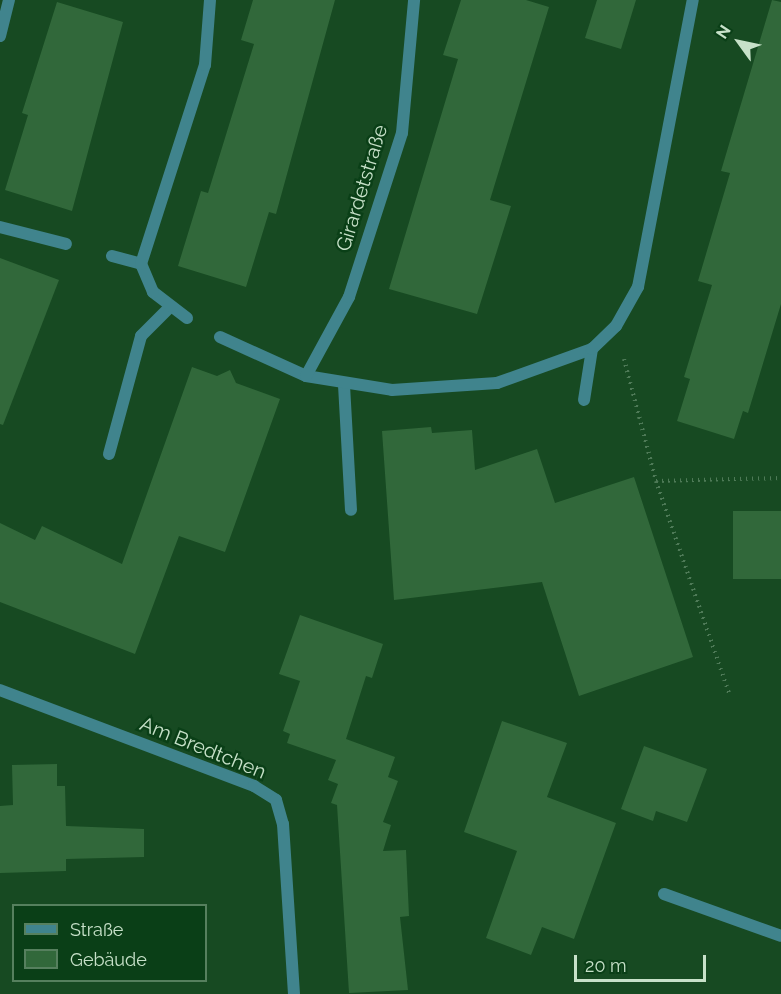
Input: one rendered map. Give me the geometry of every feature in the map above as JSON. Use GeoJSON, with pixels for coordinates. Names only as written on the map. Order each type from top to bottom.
{"type":"FeatureCollection","features":[{"type":"Feature","properties":{"kind":"street"},"geometry":{"type":"LineString","coordinates":[[0,36],[9,0]]}},
{"type":"Feature","properties":{"kind":"street"},"geometry":{"type":"LineString","coordinates":[[187,318],[153,292],[141,264],[205,65],[210,0]]}},
{"type":"Feature","properties":{"kind":"street","name":"Girardetstraße"},"geometry":{"type":"LineString","coordinates":[[306,376],[349,297],[402,133],[414,0]]}},
{"type":"Feature","properties":{"kind":"street"},"geometry":{"type":"LineString","coordinates":[[220,337],[306,376],[345,385],[392,390],[497,382],[592,349],[616,326],[638,287],[693,0]]}},
{"type":"Feature","properties":{"kind":"street"},"geometry":{"type":"LineString","coordinates":[[0,227],[66,244]]}},
{"type":"Feature","properties":{"kind":"street"},"geometry":{"type":"LineString","coordinates":[[112,256],[141,264]]}},
{"type":"Feature","properties":{"kind":"street"},"geometry":{"type":"LineString","coordinates":[[109,454],[141,336],[170,307]]}},
{"type":"Feature","properties":{"kind":"street"},"geometry":{"type":"LineString","coordinates":[[584,400],[592,349]]}},
{"type":"Feature","properties":{"kind":"street"},"geometry":{"type":"LineString","coordinates":[[345,385],[351,510]]}},
{"type":"Feature","properties":{"kind":"street","name":"Am Bredtchen"},"geometry":{"type":"LineString","coordinates":[[0,690],[254,786],[276,800],[283,824],[294,994]]}},
{"type":"Feature","properties":{"kind":"street"},"geometry":{"type":"LineString","coordinates":[[664,894],[781,936]]}},
{"type":"Feature","properties":{"kind":"path"},"geometry":{"type":"LineString","coordinates":[[616,326],[656,481],[729,693]]}},
{"type":"Feature","properties":{"kind":"path"},"geometry":{"type":"LineString","coordinates":[[656,481],[781,478]]}},
{"type":"Feature","properties":{"kind":"building"},"geometry":{"type":"Polygon","coordinates":[[[253,0],[335,0],[276,214],[269,212],[246,287],[178,266],[201,191],[208,193],[254,44],[241,40],[253,0]]]}},
{"type":"Feature","properties":{"kind":"building"},"geometry":{"type":"Polygon","coordinates":[[[461,0],[526,0],[549,7],[490,200],[511,206],[477,314],[389,289],[458,59],[443,55],[461,0]]]}},
{"type":"Feature","properties":{"kind":"building"},"geometry":{"type":"Polygon","coordinates":[[[597,0],[636,0],[621,49],[585,38],[597,0]]]}},
{"type":"Feature","properties":{"kind":"building"},"geometry":{"type":"Polygon","coordinates":[[[772,0],[781,2],[781,304],[748,413],[743,411],[734,439],[677,421],[690,379],[684,377],[712,285],[698,281],[730,173],[721,171],[772,0]]]}},
{"type":"Feature","properties":{"kind":"building"},"geometry":{"type":"Polygon","coordinates":[[[57,2],[123,22],[72,211],[5,190],[28,115],[22,113],[57,2]]]}},
{"type":"Feature","properties":{"kind":"building"},"geometry":{"type":"Polygon","coordinates":[[[0,258],[59,280],[3,425],[0,424],[0,258]]]}},
{"type":"Feature","properties":{"kind":"building"},"geometry":{"type":"Polygon","coordinates":[[[192,367],[217,376],[230,370],[236,383],[280,399],[225,552],[179,536],[135,654],[0,602],[0,523],[35,540],[42,526],[122,564],[192,367]]]}},
{"type":"Feature","properties":{"kind":"building"},"geometry":{"type":"Polygon","coordinates":[[[431,427],[432,433],[472,430],[475,470],[537,449],[555,503],[634,477],[693,657],[579,696],[542,582],[394,600],[382,431],[431,427]]]}},
{"type":"Feature","properties":{"kind":"building"},"geometry":{"type":"Polygon","coordinates":[[[733,511],[781,511],[781,579],[733,579],[733,511]]]}},
{"type":"Feature","properties":{"kind":"building"},"geometry":{"type":"Polygon","coordinates":[[[300,615],[383,644],[372,678],[366,676],[346,739],[395,757],[388,777],[398,781],[383,822],[391,825],[383,851],[406,850],[409,916],[400,917],[408,990],[349,993],[337,805],[331,803],[338,784],[328,780],[336,760],[287,743],[290,734],[283,731],[300,681],[279,674],[300,615]]]}},
{"type":"Feature","properties":{"kind":"building"},"geometry":{"type":"Polygon","coordinates":[[[502,721],[567,743],[547,797],[616,823],[574,939],[542,927],[531,955],[486,938],[517,851],[464,832],[502,721]]]}},
{"type":"Feature","properties":{"kind":"building"},"geometry":{"type":"Polygon","coordinates":[[[644,746],[707,769],[687,822],[656,811],[653,821],[621,809],[644,746]]]}},
{"type":"Feature","properties":{"kind":"building"},"geometry":{"type":"Polygon","coordinates":[[[57,764],[57,786],[65,786],[66,826],[144,829],[144,857],[66,859],[66,871],[0,873],[0,806],[13,805],[12,765],[57,764]]]}}]}
